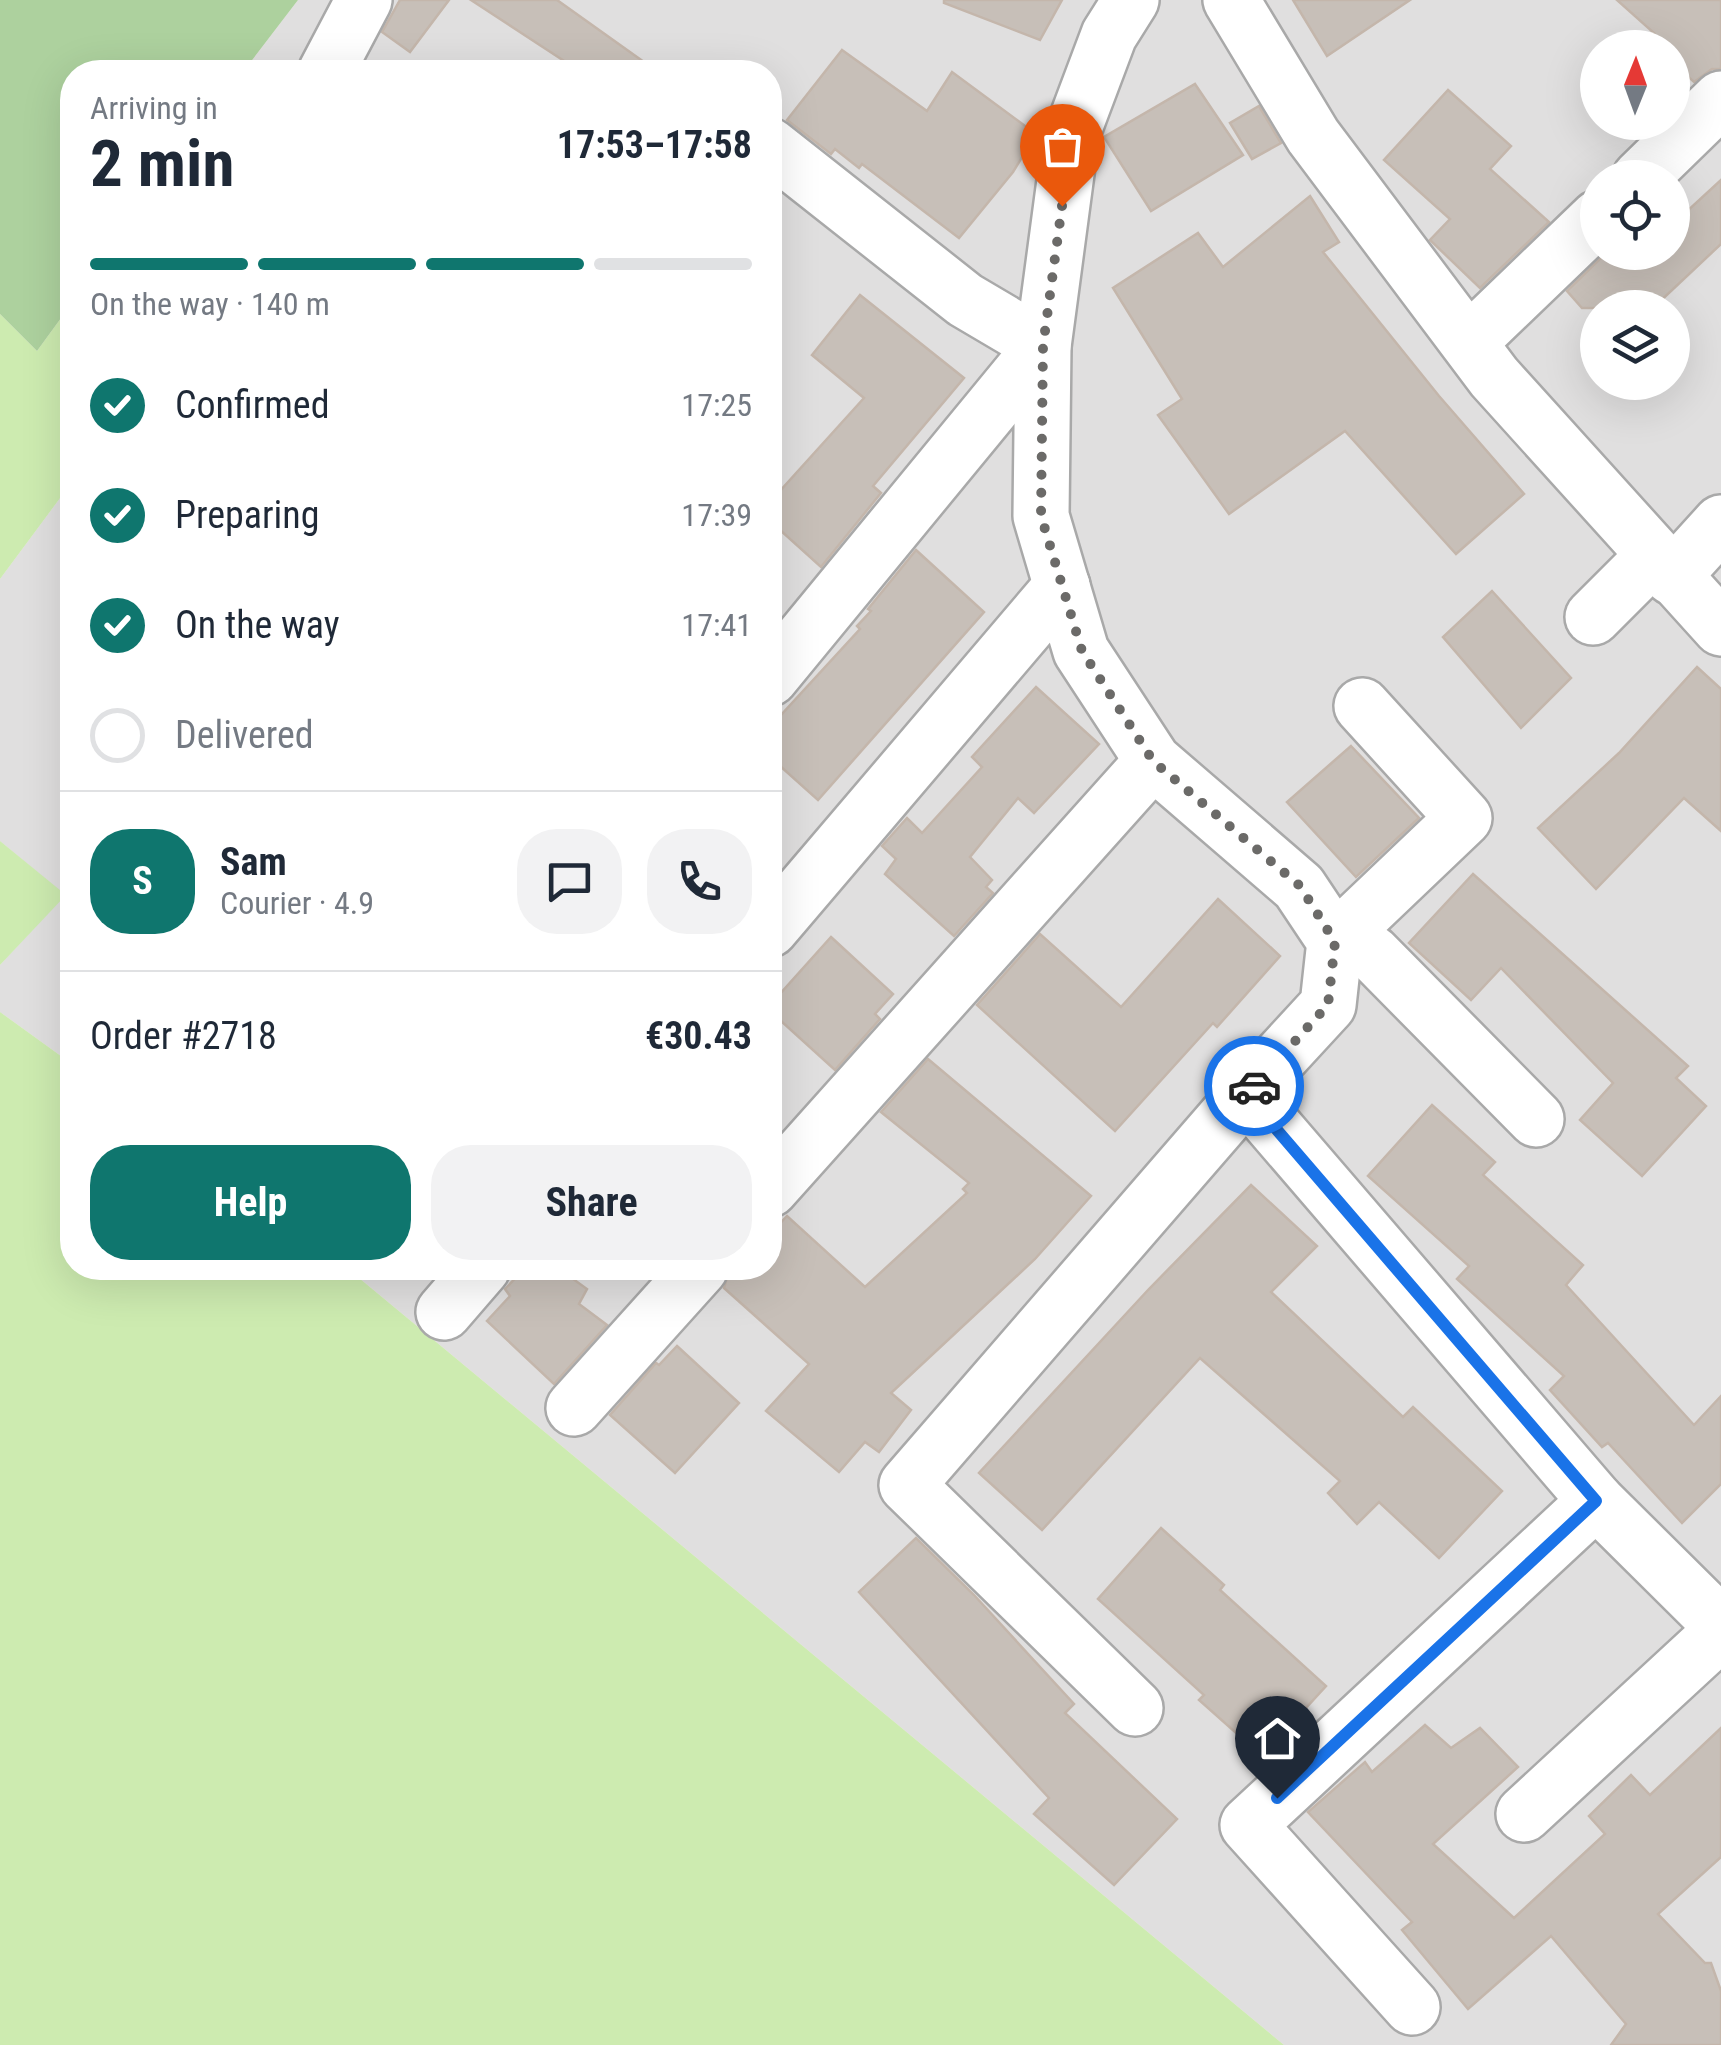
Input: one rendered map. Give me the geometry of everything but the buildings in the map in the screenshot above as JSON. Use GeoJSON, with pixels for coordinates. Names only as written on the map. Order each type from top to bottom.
{"type":"FeatureCollection","features":[{"type":"Feature","properties":{"kind":"street"},"geometry":{"type":"LineString","coordinates":[[332,60],[364,0]]}},
{"type":"Feature","properties":{"kind":"street"},"geometry":{"type":"LineString","coordinates":[[1131,0],[1109,35],[1071,136],[1043,346],[1041,516],[1082,651],[1153,761],[1300,886],[1335,942],[1328,1005],[1246,1094],[907,1486],[1135,1708]]}},
{"type":"Feature","properties":{"kind":"street"},"geometry":{"type":"LineString","coordinates":[[1230,0],[1312,136],[1470,341],[1494,378],[1721,628]]}},
{"type":"Feature","properties":{"kind":"street"},"geometry":{"type":"LineString","coordinates":[[1658,160],[1721,99]]}},
{"type":"Feature","properties":{"kind":"street"},"geometry":{"type":"LineString","coordinates":[[782,155],[965,300],[1043,346]]}},
{"type":"Feature","properties":{"kind":"street"},"geometry":{"type":"LineString","coordinates":[[1470,341],[1580,235]]}},
{"type":"Feature","properties":{"kind":"street"},"geometry":{"type":"LineString","coordinates":[[782,650],[1043,346]]}},
{"type":"Feature","properties":{"kind":"street"},"geometry":{"type":"LineString","coordinates":[[1593,617],[1721,523]]}},
{"type":"Feature","properties":{"kind":"street"},"geometry":{"type":"LineString","coordinates":[[782,915],[1062,586]]}},
{"type":"Feature","properties":{"kind":"street"},"geometry":{"type":"LineString","coordinates":[[1335,942],[1464,818],[1362,706]]}},
{"type":"Feature","properties":{"kind":"street"},"geometry":{"type":"LineString","coordinates":[[782,1177],[1153,761]]}},
{"type":"Feature","properties":{"kind":"street"},"geometry":{"type":"LineString","coordinates":[[1335,942],[1372,953],[1536,1119]]}},
{"type":"Feature","properties":{"kind":"street"},"geometry":{"type":"LineString","coordinates":[[1246,1094],[1596,1501],[1721,1629],[1524,1814]]}},
{"type":"Feature","properties":{"kind":"street"},"geometry":{"type":"LineString","coordinates":[[444,1312],[472,1280]]}},
{"type":"Feature","properties":{"kind":"street"},"geometry":{"type":"LineString","coordinates":[[574,1408],[689,1280]]}},
{"type":"Feature","properties":{"kind":"street"},"geometry":{"type":"LineString","coordinates":[[1412,2007],[1248,1825],[1596,1501]]}},
{"type":"Feature","properties":{"kind":"shaded area"},"geometry":{"type":"Polygon","coordinates":[[[298,0],[1721,0],[1721,2045],[1284,2045],[361,1280],[782,1280],[782,60],[252,60],[298,0]]]}},
{"type":"Feature","properties":{"kind":"shaded area"},"geometry":{"type":"Polygon","coordinates":[[[60,498],[60,891],[0,841],[0,579],[60,498]]]}},
{"type":"Feature","properties":{"kind":"shaded area"},"geometry":{"type":"Polygon","coordinates":[[[60,900],[60,1055],[0,1012],[0,965],[60,900]]]}},
{"type":"Feature","properties":{"kind":"green space"},"geometry":{"type":"Polygon","coordinates":[[[0,0],[298,0],[252,60],[60,60],[60,319],[37,351],[0,314],[0,0]]]}},
{"type":"Feature","properties":{"kind":"green space"},"geometry":{"type":"Polygon","coordinates":[[[0,314],[37,351],[60,319],[60,498],[0,579],[0,314]]]}},
{"type":"Feature","properties":{"kind":"green space"},"geometry":{"type":"Polygon","coordinates":[[[0,841],[60,890],[60,901],[0,965],[0,841]]]}},
{"type":"Feature","properties":{"kind":"green space"},"geometry":{"type":"Polygon","coordinates":[[[0,1012],[60,1055],[60,1280],[361,1280],[1284,2045],[0,2045],[0,1012]]]}},
{"type":"Feature","properties":{"kind":"way so far"},"geometry":{"type":"LineString","coordinates":[[1062,206],[1043,346],[1041,516],[1082,651],[1153,761],[1300,886],[1335,942],[1328,1005],[1254,1086]]}},
{"type":"Feature","properties":{"kind":"route"},"geometry":{"type":"LineString","coordinates":[[1254,1086],[1246,1094],[1596,1501],[1277,1798]]}}]}
